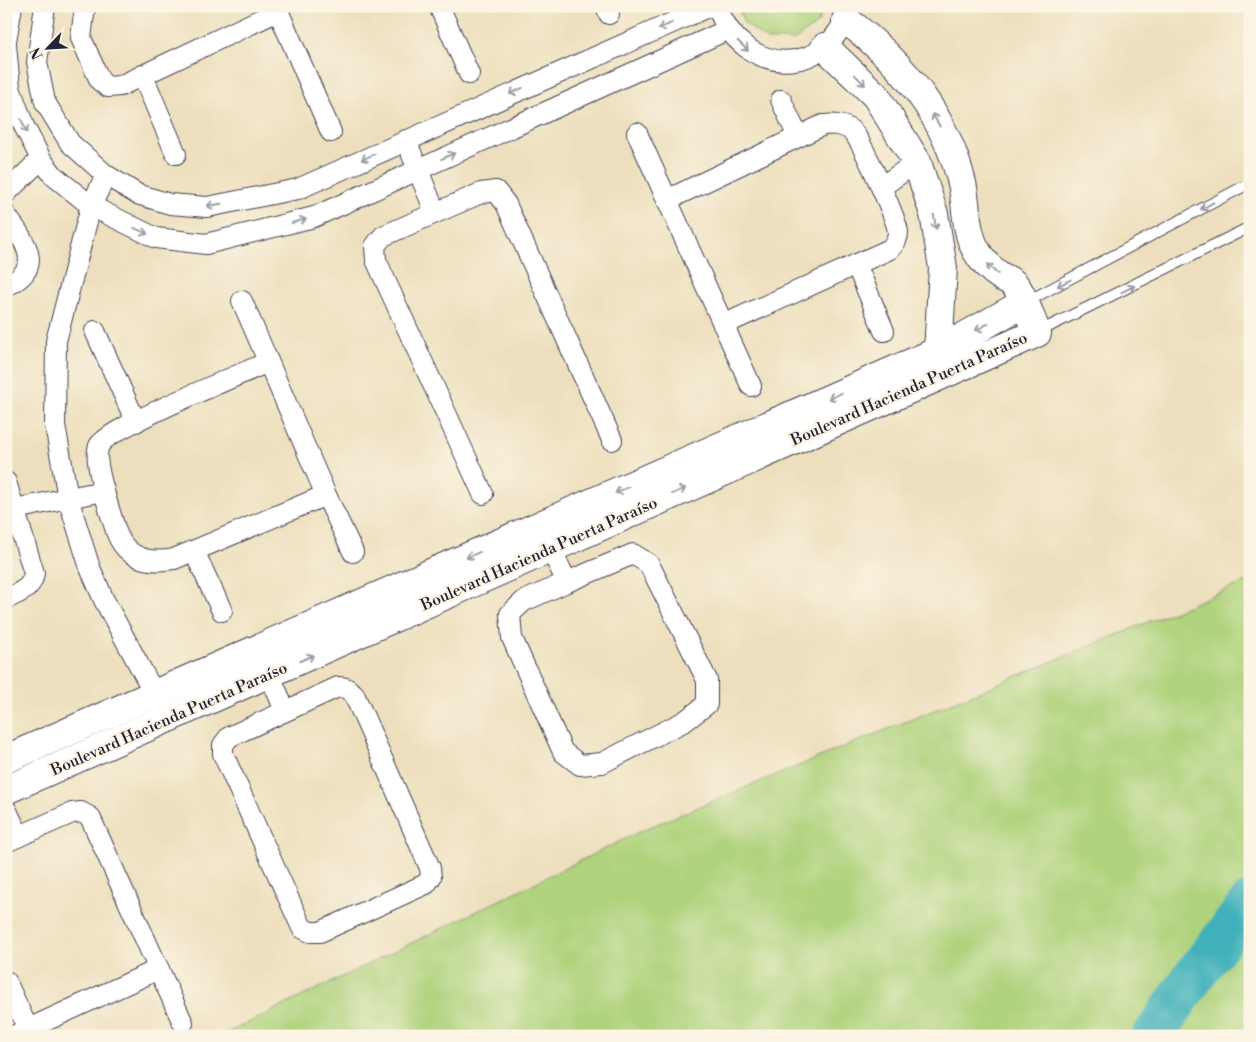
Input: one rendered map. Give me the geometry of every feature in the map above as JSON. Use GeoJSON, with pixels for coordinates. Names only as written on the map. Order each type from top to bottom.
{"type":"FeatureCollection","features":[{"type":"Feature","properties":{"kind":"street"},"geometry":{"type":"LineString","coordinates":[[12,6],[6,43],[10,88],[24,126],[41,159],[54,176],[92,206],[156,238],[206,244],[314,217],[727,30]]}},
{"type":"Feature","properties":{"kind":"street"},"geometry":{"type":"LineString","coordinates":[[46,6],[37,62],[45,102],[70,144],[106,175],[146,197],[170,204],[206,207],[298,189],[710,6]]}},
{"type":"Feature","properties":{"kind":"street"},"geometry":{"type":"LineString","coordinates":[[85,6],[81,38],[100,81],[108,87],[120,86],[143,76],[277,9],[331,132]]}},
{"type":"Feature","properties":{"kind":"street"},"geometry":{"type":"LineString","coordinates":[[439,6],[469,74]]}},
{"type":"Feature","properties":{"kind":"street"},"geometry":{"type":"LineString","coordinates":[[717,6],[727,30],[749,52],[768,59],[794,60],[808,57],[825,47],[837,35],[848,13],[884,51],[924,98],[940,125],[962,183],[971,239],[977,251],[992,270],[1014,283],[1024,303]]}},
{"type":"Feature","properties":{"kind":"street"},"geometry":{"type":"LineString","coordinates":[[825,47],[876,96],[917,162],[934,214],[943,268],[938,351]]}},
{"type":"Feature","properties":{"kind":"street"},"geometry":{"type":"LineString","coordinates":[[143,76],[176,154]]}},
{"type":"Feature","properties":{"kind":"street"},"geometry":{"type":"LineString","coordinates":[[781,100],[798,137]]}},
{"type":"Feature","properties":{"kind":"street"},"geometry":{"type":"LineString","coordinates":[[667,200],[823,125],[832,124],[848,128],[854,133],[881,187],[896,225],[896,239],[890,249],[723,325]]}},
{"type":"Feature","properties":{"kind":"street"},"geometry":{"type":"LineString","coordinates":[[637,133],[751,386]]}},
{"type":"Feature","properties":{"kind":"street"},"geometry":{"type":"LineString","coordinates":[[406,140],[435,212]]}},
{"type":"Feature","properties":{"kind":"street"},"geometry":{"type":"LineString","coordinates":[[6,193],[41,159]]}},
{"type":"Feature","properties":{"kind":"street"},"geometry":{"type":"LineString","coordinates":[[881,187],[917,162]]}},
{"type":"Feature","properties":{"kind":"street"},"geometry":{"type":"LineString","coordinates":[[106,175],[92,206],[56,341],[55,425],[68,498],[90,568],[104,600],[156,694],[167,720]]}},
{"type":"Feature","properties":{"kind":"street"},"geometry":{"type":"LineString","coordinates":[[483,494],[376,260],[375,246],[383,236],[435,212],[482,193],[496,191],[506,204],[612,440]]}},
{"type":"Feature","properties":{"kind":"street"},"geometry":{"type":"LineString","coordinates":[[6,215],[29,247],[28,266],[20,279],[6,286]]}},
{"type":"Feature","properties":{"kind":"street"},"geometry":{"type":"LineString","coordinates":[[856,264],[884,331]]}},
{"type":"Feature","properties":{"kind":"street"},"geometry":{"type":"LineString","coordinates":[[242,301],[326,495],[353,552]]}},
{"type":"Feature","properties":{"kind":"street","name":"Boulevard Hacienda Puerta Paraíso"},"geometry":{"type":"LineString","coordinates":[[6,759],[156,694],[544,537],[1037,333],[1024,303],[938,351],[544,537],[270,675],[6,790]]}},
{"type":"Feature","properties":{"kind":"street"},"geometry":{"type":"LineString","coordinates":[[95,331],[136,422]]}},
{"type":"Feature","properties":{"kind":"street"},"geometry":{"type":"LineString","coordinates":[[268,362],[136,422],[103,440],[98,447],[97,456],[104,491],[120,544],[126,551],[135,556],[164,561],[194,551],[326,495]]}},
{"type":"Feature","properties":{"kind":"street"},"geometry":{"type":"LineString","coordinates":[[6,482],[34,572],[33,580],[28,588],[6,598]]}},
{"type":"Feature","properties":{"kind":"street"},"geometry":{"type":"LineString","coordinates":[[15,509],[104,491]]}},
{"type":"Feature","properties":{"kind":"street"},"geometry":{"type":"LineString","coordinates":[[544,537],[568,582]]}},
{"type":"Feature","properties":{"kind":"street"},"geometry":{"type":"LineString","coordinates":[[194,551],[222,611]]}},
{"type":"Feature","properties":{"kind":"street"},"geometry":{"type":"LineString","coordinates":[[633,554],[649,564],[707,680],[706,704],[685,721],[602,763],[580,765],[563,752],[512,638],[510,614],[524,602],[568,582],[633,554]]}},
{"type":"Feature","properties":{"kind":"street"},"geometry":{"type":"LineString","coordinates":[[270,675],[285,711]]}},
{"type":"Feature","properties":{"kind":"street"},"geometry":{"type":"LineString","coordinates":[[338,687],[346,688],[354,694],[430,868],[431,877],[426,884],[320,932],[310,932],[302,928],[223,754],[223,745],[228,737],[285,711],[338,687]]}},
{"type":"Feature","properties":{"kind":"street"},"geometry":{"type":"LineString","coordinates":[[6,809],[12,839],[72,813],[81,812],[90,818],[183,1023]]}},
{"type":"Feature","properties":{"kind":"street"},"geometry":{"type":"LineString","coordinates":[[6,981],[20,1032],[159,969]]}},
{"type":"Feature","properties":{"kind":"lane"},"geometry":{"type":"LineString","coordinates":[[1024,303],[1250,183]]}},
{"type":"Feature","properties":{"kind":"lane"},"geometry":{"type":"LineString","coordinates":[[1037,333],[1250,227]]}},
{"type":"Feature","properties":{"kind":"green space"},"geometry":{"type":"Polygon","coordinates":[[[738,6],[824,6],[818,23],[795,40],[767,40],[744,23],[738,6]]]}},
{"type":"Feature","properties":{"kind":"green space"},"geometry":{"type":"Polygon","coordinates":[[[1250,580],[1250,1036],[221,1036],[645,829],[1250,580]]]}},
{"type":"Feature","properties":{"kind":"waterway"},"geometry":{"type":"LineString","coordinates":[[1153,1036],[1193,977],[1250,903]]}}]}
